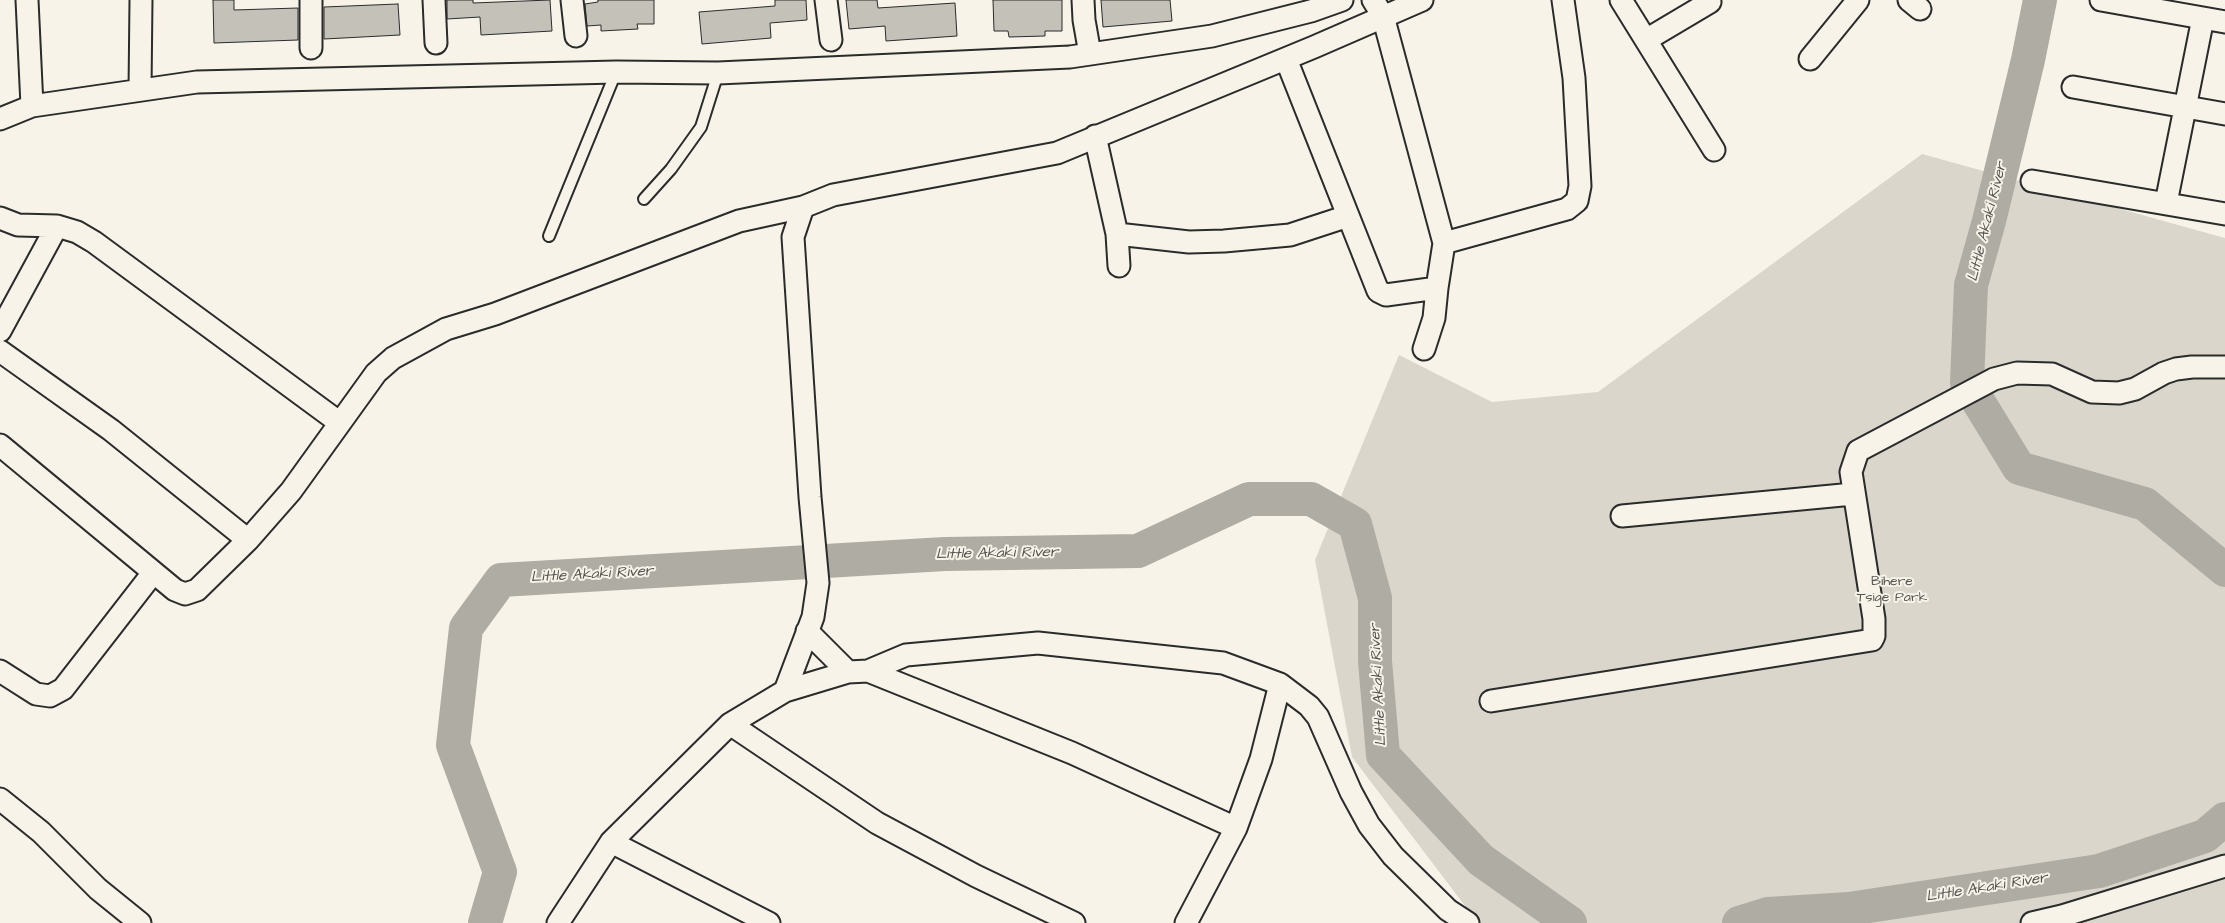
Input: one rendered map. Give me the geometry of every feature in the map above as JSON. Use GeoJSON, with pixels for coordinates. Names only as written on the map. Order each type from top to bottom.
{"type":"FeatureCollection","features":[{"type":"Feature","properties":{"kind":"street"},"geometry":{"type":"LineString","coordinates":[[27,0],[32,106]]}},
{"type":"Feature","properties":{"kind":"street"},"geometry":{"type":"LineString","coordinates":[[140,90],[141,0]]}},
{"type":"Feature","properties":{"kind":"street"},"geometry":{"type":"LineString","coordinates":[[311,0],[311,48]]}},
{"type":"Feature","properties":{"kind":"street"},"geometry":{"type":"LineString","coordinates":[[434,0],[436,43]]}},
{"type":"Feature","properties":{"kind":"street"},"geometry":{"type":"LineString","coordinates":[[572,0],[576,36]]}},
{"type":"Feature","properties":{"kind":"street"},"geometry":{"type":"LineString","coordinates":[[826,0],[831,40]]}},
{"type":"Feature","properties":{"kind":"street"},"geometry":{"type":"LineString","coordinates":[[1083,0],[1084,20],[1090,54]]}},
{"type":"Feature","properties":{"kind":"street"},"geometry":{"type":"LineString","coordinates":[[0,119],[32,106],[197,82],[616,72],[718,73],[1070,57],[1212,36],[1311,11],[1342,0]]}},
{"type":"Feature","properties":{"kind":"street"},"geometry":{"type":"LineString","coordinates":[[0,445],[175,590],[185,594],[197,590],[248,540],[291,492],[376,372],[393,358],[446,329],[495,314],[739,221],[803,207],[833,195],[1056,152],[1286,59],[1378,8],[1422,0]]}},
{"type":"Feature","properties":{"kind":"street"},"geometry":{"type":"LineString","coordinates":[[1444,243],[1567,209],[1577,201],[1580,186],[1574,78],[1563,0]]}},
{"type":"Feature","properties":{"kind":"street"},"geometry":{"type":"LineString","coordinates":[[1621,0],[1714,150]]}},
{"type":"Feature","properties":{"kind":"street"},"geometry":{"type":"LineString","coordinates":[[1810,59],[1858,0]]}},
{"type":"Feature","properties":{"kind":"street"},"geometry":{"type":"LineString","coordinates":[[2101,0],[2200,12],[2225,22]]}},
{"type":"Feature","properties":{"kind":"street"},"geometry":{"type":"LineString","coordinates":[[1646,40],[1710,2]]}},
{"type":"Feature","properties":{"kind":"street"},"geometry":{"type":"LineString","coordinates":[[1378,8],[1444,243],[1434,318],[1424,349]]}},
{"type":"Feature","properties":{"kind":"street"},"geometry":{"type":"LineString","coordinates":[[2166,203],[2185,107],[2200,12]]}},
{"type":"Feature","properties":{"kind":"street"},"geometry":{"type":"LineString","coordinates":[[1286,59],[1380,294],[1386,295],[1437,288]]}},
{"type":"Feature","properties":{"kind":"street"},"geometry":{"type":"LineString","coordinates":[[2073,87],[2225,114]]}},
{"type":"Feature","properties":{"kind":"street"},"geometry":{"type":"LineString","coordinates":[[1096,136],[1117,234],[1119,266]]}},
{"type":"Feature","properties":{"kind":"street"},"geometry":{"type":"LineString","coordinates":[[2032,181],[2225,214]]}},
{"type":"Feature","properties":{"kind":"street"},"geometry":{"type":"LineString","coordinates":[[785,692],[815,609],[818,583],[812,523],[793,237],[803,207]]}},
{"type":"Feature","properties":{"kind":"street"},"geometry":{"type":"LineString","coordinates":[[1117,234],[1190,242],[1224,241],[1290,235],[1348,216]]}},
{"type":"Feature","properties":{"kind":"street"},"geometry":{"type":"LineString","coordinates":[[0,218],[18,225],[58,226],[77,232],[94,242],[340,423]]}},
{"type":"Feature","properties":{"kind":"street"},"geometry":{"type":"LineString","coordinates":[[0,331],[58,226]]}},
{"type":"Feature","properties":{"kind":"street"},"geometry":{"type":"LineString","coordinates":[[0,351],[111,430],[248,540]]}},
{"type":"Feature","properties":{"kind":"street"},"geometry":{"type":"LineString","coordinates":[[1490,701],[1872,640],[1874,636],[1874,619],[1851,472],[1858,452],[1994,379],[2017,373],[2052,374],[2092,392],[2119,393],[2135,389],[2164,373],[2176,369],[2225,367]]}},
{"type":"Feature","properties":{"kind":"street"},"geometry":{"type":"LineString","coordinates":[[1622,516],[1853,494]]}},
{"type":"Feature","properties":{"kind":"street"},"geometry":{"type":"LineString","coordinates":[[0,671],[36,694],[50,696],[63,689],[154,573]]}},
{"type":"Feature","properties":{"kind":"street"},"geometry":{"type":"LineString","coordinates":[[807,631],[848,672]]}},
{"type":"Feature","properties":{"kind":"street"},"geometry":{"type":"LineString","coordinates":[[558,923],[611,842],[730,724],[785,692],[848,672],[868,671],[906,656],[1038,643],[1222,663],[1280,684],[1309,706],[1318,716],[1351,792],[1369,825],[1387,848],[1448,910],[1468,923]]}},
{"type":"Feature","properties":{"kind":"street"},"geometry":{"type":"LineString","coordinates":[[868,671],[1072,753],[1236,828]]}},
{"type":"Feature","properties":{"kind":"street"},"geometry":{"type":"LineString","coordinates":[[1186,923],[1236,828],[1262,759],[1280,684]]}},
{"type":"Feature","properties":{"kind":"street"},"geometry":{"type":"LineString","coordinates":[[730,724],[877,822],[976,876],[1074,923]]}},
{"type":"Feature","properties":{"kind":"street"},"geometry":{"type":"LineString","coordinates":[[0,799],[41,832],[98,889],[140,923]]}},
{"type":"Feature","properties":{"kind":"street"},"geometry":{"type":"LineString","coordinates":[[611,842],[769,923]]}},
{"type":"Feature","properties":{"kind":"street"},"geometry":{"type":"LineString","coordinates":[[2032,923],[2062,916],[2225,866]]}},
{"type":"Feature","properties":{"kind":"lane"},"geometry":{"type":"LineString","coordinates":[[549,236],[616,72]]}},
{"type":"Feature","properties":{"kind":"lane"},"geometry":{"type":"LineString","coordinates":[[644,199],[671,169],[701,127],[718,73]]}},
{"type":"Feature","properties":{"kind":"green space","name":"Bihere Tsige Park"},"geometry":{"type":"Polygon","coordinates":[[[1922,154],[2225,238],[2225,923],[1478,923],[1352,757],[1315,560],[1399,355],[1492,402],[1598,392],[1922,154]]]}},
{"type":"Feature","properties":{"kind":"building"},"geometry":{"type":"Polygon","coordinates":[[[213,0],[234,0],[234,10],[298,8],[298,40],[214,43],[213,0]]]}},
{"type":"Feature","properties":{"kind":"building"},"geometry":{"type":"Polygon","coordinates":[[[447,0],[473,0],[473,3],[550,0],[552,31],[481,35],[480,17],[447,19],[447,0]]]}},
{"type":"Feature","properties":{"kind":"building"},"geometry":{"type":"Polygon","coordinates":[[[598,0],[654,0],[654,24],[637,24],[638,29],[601,31],[601,25],[587,26],[585,4],[598,2],[598,0]]]}},
{"type":"Feature","properties":{"kind":"building"},"geometry":{"type":"Polygon","coordinates":[[[775,0],[806,0],[807,20],[770,23],[771,38],[702,44],[699,12],[775,6],[775,0]]]}},
{"type":"Feature","properties":{"kind":"building"},"geometry":{"type":"Polygon","coordinates":[[[846,0],[877,0],[878,8],[955,3],[957,36],[886,41],[885,26],[849,29],[846,0]]]}},
{"type":"Feature","properties":{"kind":"building"},"geometry":{"type":"Polygon","coordinates":[[[993,0],[1062,0],[1062,31],[1045,31],[1045,36],[1009,37],[1008,31],[994,31],[993,0]]]}},
{"type":"Feature","properties":{"kind":"building"},"geometry":{"type":"Polygon","coordinates":[[[1101,0],[1170,0],[1172,21],[1103,27],[1101,0]]]}},
{"type":"Feature","properties":{"kind":"building"},"geometry":{"type":"Polygon","coordinates":[[[398,4],[400,35],[324,39],[324,7],[398,4]]]}},
{"type":"Feature","properties":{"kind":"waterway","name":"Little Akaki River"},"geometry":{"type":"LineString","coordinates":[[2040,0],[2028,60],[1989,221],[1971,285],[1967,383],[2019,468],[2145,504],[2225,570]]}},
{"type":"Feature","properties":{"kind":"waterway","name":"Little Akaki River"},"geometry":{"type":"LineString","coordinates":[[485,923],[500,872],[453,745],[466,628],[501,580],[945,554],[1138,551],[1249,499],[1311,499],[1355,524],[1375,598],[1375,661],[1383,755],[1481,860],[1570,923]]}},
{"type":"Feature","properties":{"kind":"waterway","name":"Little Akaki River"},"geometry":{"type":"LineString","coordinates":[[1739,923],[1768,914],[1849,909],[2099,871],[2205,836],[2225,819]]}}]}
